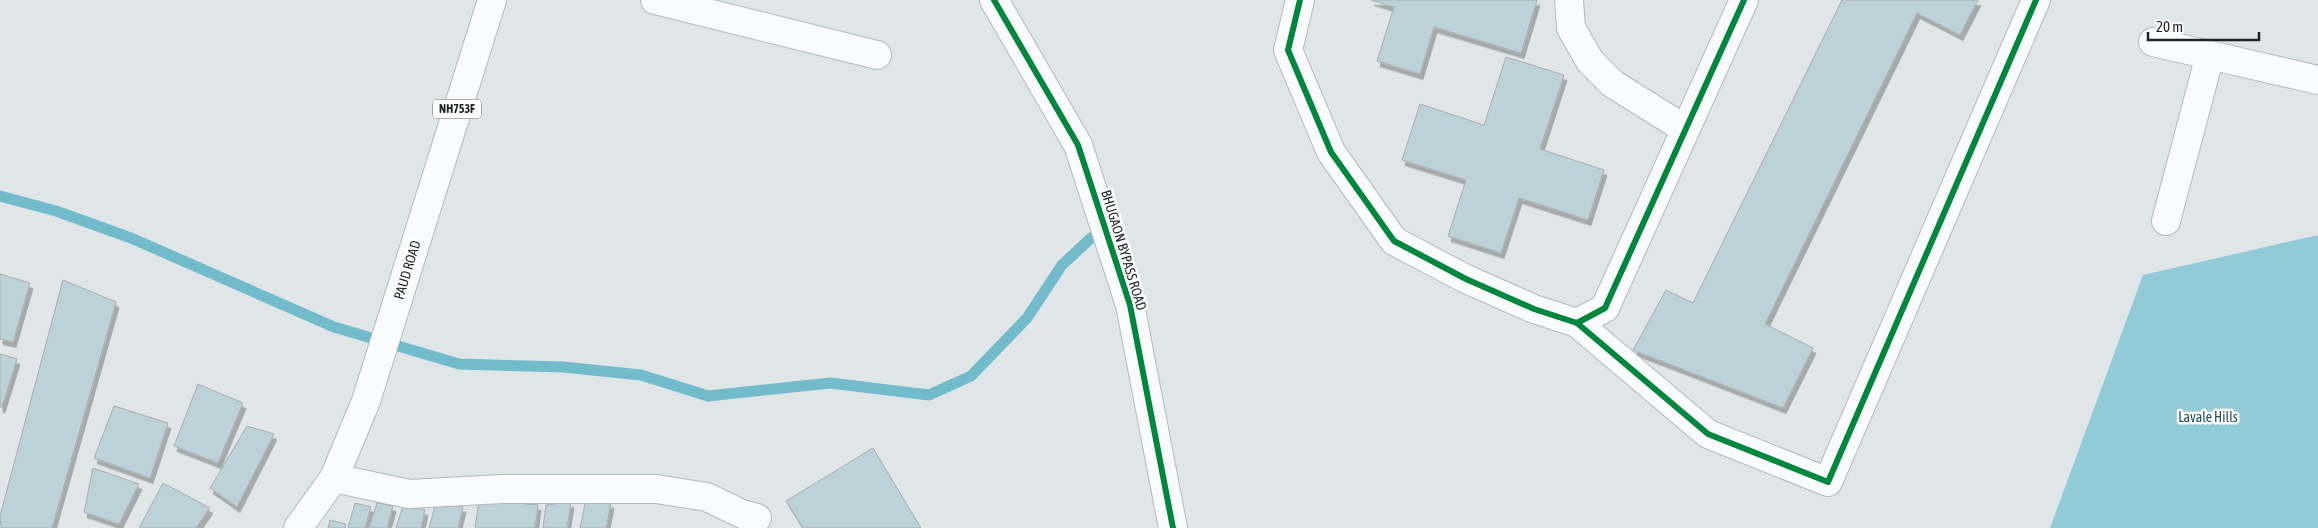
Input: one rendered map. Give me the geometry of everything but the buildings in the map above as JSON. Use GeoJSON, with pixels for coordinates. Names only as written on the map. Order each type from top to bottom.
{"type":"FeatureCollection","features":[{"type":"Feature","properties":{"kind":"street","name":"PAUD ROAD"},"geometry":{"type":"LineString","coordinates":[[298,528],[334,478],[366,401],[492,0]]}},
{"type":"Feature","properties":{"kind":"street"},"geometry":{"type":"LineString","coordinates":[[655,0],[877,55]]}},
{"type":"Feature","properties":{"kind":"street","name":"BHUGAON BYPASS ROAD"},"geometry":{"type":"LineString","coordinates":[[994,0],[1078,145],[1130,305],[1173,528]]}},
{"type":"Feature","properties":{"kind":"street"},"geometry":{"type":"LineString","coordinates":[[1300,0],[1288,50],[1331,152],[1394,241],[1466,279],[1534,309],[1577,323],[1708,434],[1828,482],[2036,0]]}},
{"type":"Feature","properties":{"kind":"street"},"geometry":{"type":"LineString","coordinates":[[1569,0],[1571,28],[1590,61],[1613,84],[1685,129]]}},
{"type":"Feature","properties":{"kind":"street"},"geometry":{"type":"LineString","coordinates":[[1577,323],[1605,308],[1744,0]]}},
{"type":"Feature","properties":{"kind":"street"},"geometry":{"type":"LineString","coordinates":[[2154,42],[2318,80]]}},
{"type":"Feature","properties":{"kind":"street"},"geometry":{"type":"LineString","coordinates":[[2166,221],[2210,55]]}},
{"type":"Feature","properties":{"kind":"street"},"geometry":{"type":"LineString","coordinates":[[334,478],[409,494],[545,488],[656,489],[707,497],[742,514],[757,518]]}},
{"type":"Feature","properties":{"kind":"green space","name":"Lavale Hills"},"geometry":{"type":"Polygon","coordinates":[[[2318,235],[2318,528],[2050,528],[2143,275],[2318,235]]]}},
{"type":"Feature","properties":{"kind":"waterway"},"geometry":{"type":"LineString","coordinates":[[0,196],[56,211],[131,238],[334,327],[459,364],[563,367],[641,375],[708,396],[830,383],[929,395],[971,376],[1027,318],[1062,265],[1091,238]]}},
{"type":"Feature","properties":{"kind":"cycle path"},"geometry":{"type":"LineString","coordinates":[[994,0],[1078,145],[1130,305],[1173,528]]}},
{"type":"Feature","properties":{"kind":"cycle path"},"geometry":{"type":"LineString","coordinates":[[1300,0],[1288,50],[1331,152],[1394,241],[1466,279],[1534,309],[1577,323],[1605,308],[1744,0]]}},
{"type":"Feature","properties":{"kind":"cycle path"},"geometry":{"type":"LineString","coordinates":[[1577,323],[1708,434],[1828,482],[2036,0]]}}]}
